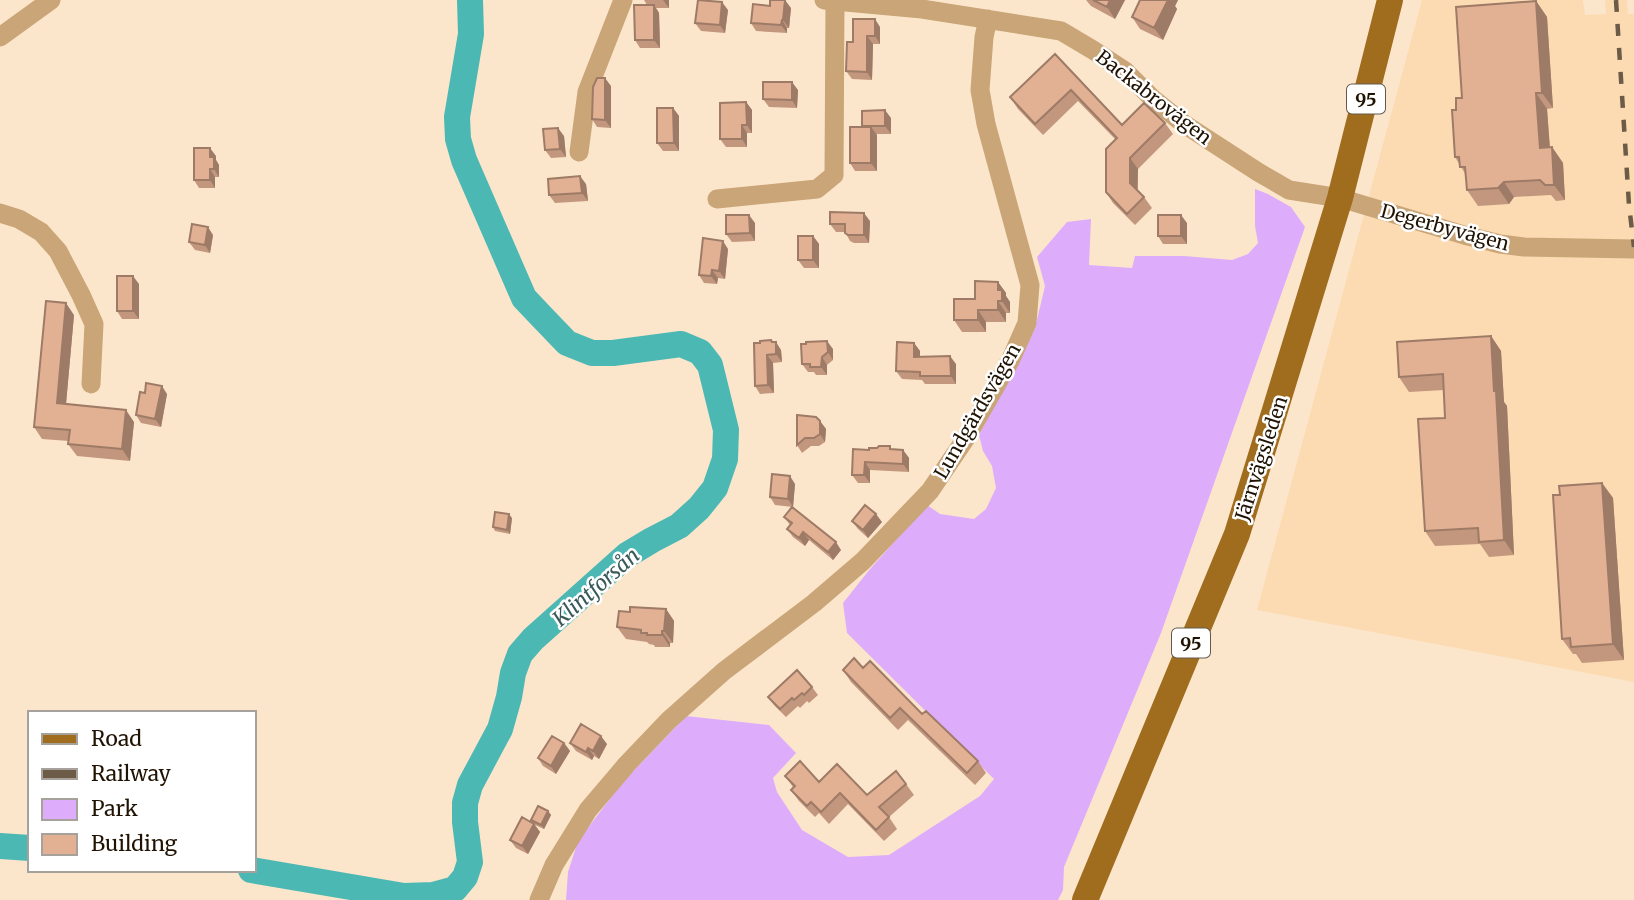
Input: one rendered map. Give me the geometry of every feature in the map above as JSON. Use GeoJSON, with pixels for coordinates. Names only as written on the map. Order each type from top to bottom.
{"type":"FeatureCollection","features":[{"type":"Feature","properties":{"kind":"main road","name":"Järnvägsleden"},"geometry":{"type":"LineString","coordinates":[[1085,900],[1237,534],[1340,198],[1390,0]]}},
{"type":"Feature","properties":{"kind":"street"},"geometry":{"type":"LineString","coordinates":[[0,37],[51,0]]}},
{"type":"Feature","properties":{"kind":"street"},"geometry":{"type":"LineString","coordinates":[[579,152],[587,92],[623,0]]}},
{"type":"Feature","properties":{"kind":"street","name":"Backabrovägen"},"geometry":{"type":"LineString","coordinates":[[824,0],[896,3],[1061,32],[1125,71],[1153,99],[1184,124],[1258,172],[1289,190],[1340,198]]}},
{"type":"Feature","properties":{"kind":"street"},"geometry":{"type":"LineString","coordinates":[[717,199],[817,189],[834,175],[835,1]]}},
{"type":"Feature","properties":{"kind":"street","name":"Lundgärdsvägen"},"geometry":{"type":"LineString","coordinates":[[538,900],[554,865],[588,810],[668,720],[724,671],[814,603],[863,561],[930,491],[966,438],[1011,359],[1027,323],[1030,285],[986,124],[980,90],[988,19]]}},
{"type":"Feature","properties":{"kind":"street","name":"Degerbyvägen"},"geometry":{"type":"LineString","coordinates":[[1340,198],[1500,244],[1634,249]]}},
{"type":"Feature","properties":{"kind":"street"},"geometry":{"type":"LineString","coordinates":[[0,213],[19,219],[41,232],[58,251],[94,324],[91,384]]}},
{"type":"Feature","properties":{"kind":"shaded area"},"geometry":{"type":"Polygon","coordinates":[[[1422,0],[1583,0],[1585,15],[1606,14],[1605,0],[1627,0],[1628,14],[1634,14],[1634,682],[1257,610],[1422,0]]]}},
{"type":"Feature","properties":{"kind":"green space"},"geometry":{"type":"Polygon","coordinates":[[[1255,189],[1291,207],[1305,227],[1161,633],[1064,867],[1063,890],[1058,900],[566,900],[568,872],[578,841],[621,784],[686,716],[769,725],[796,753],[773,778],[777,792],[802,830],[848,857],[889,855],[980,796],[994,779],[847,633],[843,603],[927,505],[940,514],[974,519],[986,509],[996,488],[992,466],[983,451],[979,435],[1035,328],[1045,286],[1037,257],[1067,222],[1091,219],[1089,265],[1132,268],[1135,256],[1232,260],[1248,254],[1258,243],[1255,189]]]}},
{"type":"Feature","properties":{"kind":"building"},"geometry":{"type":"Polygon","coordinates":[[[698,0],[722,2],[720,25],[695,23],[698,0]]]}},
{"type":"Feature","properties":{"kind":"building"},"geometry":{"type":"Polygon","coordinates":[[[770,0],[785,0],[781,25],[751,23],[753,4],[770,6],[770,0]]]}},
{"type":"Feature","properties":{"kind":"building"},"geometry":{"type":"Polygon","coordinates":[[[1093,0],[1110,0],[1107,7],[1093,0]]]}},
{"type":"Feature","properties":{"kind":"building"},"geometry":{"type":"Polygon","coordinates":[[[1140,0],[1168,0],[1154,28],[1132,17],[1140,0]]]}},
{"type":"Feature","properties":{"kind":"building"},"geometry":{"type":"Polygon","coordinates":[[[1536,1],[1542,93],[1536,93],[1540,148],[1552,147],[1554,185],[1545,185],[1540,180],[1504,182],[1498,188],[1467,190],[1465,167],[1460,167],[1459,157],[1455,157],[1452,110],[1456,110],[1456,98],[1462,98],[1456,7],[1536,1]]]}},
{"type":"Feature","properties":{"kind":"building"},"geometry":{"type":"Polygon","coordinates":[[[634,5],[654,5],[654,40],[635,40],[634,5]]]}},
{"type":"Feature","properties":{"kind":"building"},"geometry":{"type":"Polygon","coordinates":[[[853,19],[875,19],[875,36],[867,36],[867,72],[846,71],[847,42],[853,42],[853,19]]]}},
{"type":"Feature","properties":{"kind":"building"},"geometry":{"type":"Polygon","coordinates":[[[1055,54],[1122,125],[1144,103],[1165,123],[1130,158],[1130,183],[1144,197],[1127,214],[1106,192],[1106,149],[1117,138],[1071,90],[1035,124],[1010,97],[1055,54]]]}},
{"type":"Feature","properties":{"kind":"building"},"geometry":{"type":"Polygon","coordinates":[[[597,78],[605,78],[605,120],[592,119],[593,87],[597,78]]]}},
{"type":"Feature","properties":{"kind":"building"},"geometry":{"type":"Polygon","coordinates":[[[763,82],[792,82],[792,100],[763,99],[763,82]]]}},
{"type":"Feature","properties":{"kind":"building"},"geometry":{"type":"Polygon","coordinates":[[[746,102],[747,125],[742,125],[742,139],[720,139],[720,103],[746,102]]]}},
{"type":"Feature","properties":{"kind":"building"},"geometry":{"type":"Polygon","coordinates":[[[657,108],[673,108],[674,143],[657,143],[657,108]]]}},
{"type":"Feature","properties":{"kind":"building"},"geometry":{"type":"Polygon","coordinates":[[[885,110],[885,126],[862,126],[862,111],[885,110]]]}},
{"type":"Feature","properties":{"kind":"building"},"geometry":{"type":"Polygon","coordinates":[[[850,127],[871,127],[871,163],[850,163],[850,127]]]}},
{"type":"Feature","properties":{"kind":"building"},"geometry":{"type":"Polygon","coordinates":[[[558,128],[560,149],[545,150],[543,129],[558,128]]]}},
{"type":"Feature","properties":{"kind":"building"},"geometry":{"type":"Polygon","coordinates":[[[194,148],[210,148],[210,157],[214,157],[214,169],[210,169],[210,180],[194,180],[194,148]]]}},
{"type":"Feature","properties":{"kind":"building"},"geometry":{"type":"Polygon","coordinates":[[[580,176],[582,193],[549,195],[548,179],[580,176]]]}},
{"type":"Feature","properties":{"kind":"building"},"geometry":{"type":"Polygon","coordinates":[[[830,212],[864,213],[864,235],[848,235],[845,233],[845,224],[830,224],[830,212]]]}},
{"type":"Feature","properties":{"kind":"building"},"geometry":{"type":"Polygon","coordinates":[[[726,215],[749,215],[750,233],[726,234],[726,215]]]}},
{"type":"Feature","properties":{"kind":"building"},"geometry":{"type":"Polygon","coordinates":[[[1158,215],[1181,215],[1181,236],[1158,236],[1158,215]]]}},
{"type":"Feature","properties":{"kind":"building"},"geometry":{"type":"Polygon","coordinates":[[[192,224],[208,227],[205,245],[189,242],[192,224]]]}},
{"type":"Feature","properties":{"kind":"building"},"geometry":{"type":"Polygon","coordinates":[[[798,236],[813,236],[813,260],[798,260],[798,236]]]}},
{"type":"Feature","properties":{"kind":"building"},"geometry":{"type":"Polygon","coordinates":[[[703,238],[723,241],[719,271],[712,270],[711,276],[699,275],[703,238]]]}},
{"type":"Feature","properties":{"kind":"building"},"geometry":{"type":"Polygon","coordinates":[[[117,276],[133,276],[133,311],[117,311],[117,276]]]}},
{"type":"Feature","properties":{"kind":"building"},"geometry":{"type":"Polygon","coordinates":[[[975,281],[998,282],[998,290],[1002,290],[1002,301],[998,301],[998,310],[978,310],[978,320],[954,320],[954,299],[975,299],[975,281]]]}},
{"type":"Feature","properties":{"kind":"building"},"geometry":{"type":"Polygon","coordinates":[[[46,301],[66,303],[57,403],[126,410],[122,449],[68,444],[70,430],[34,427],[46,301]]]}},
{"type":"Feature","properties":{"kind":"building"},"geometry":{"type":"Polygon","coordinates":[[[1491,336],[1504,540],[1479,542],[1478,528],[1425,531],[1418,419],[1445,418],[1443,374],[1399,377],[1397,342],[1491,336]]]}},
{"type":"Feature","properties":{"kind":"building"},"geometry":{"type":"Polygon","coordinates":[[[771,340],[776,342],[776,354],[767,355],[768,385],[755,386],[754,343],[771,340]]]}},
{"type":"Feature","properties":{"kind":"building"},"geometry":{"type":"Polygon","coordinates":[[[827,341],[828,352],[822,357],[821,367],[802,364],[801,344],[827,341]]]}},
{"type":"Feature","properties":{"kind":"building"},"geometry":{"type":"Polygon","coordinates":[[[897,342],[914,343],[914,357],[950,356],[951,376],[920,376],[920,372],[896,371],[897,342]]]}},
{"type":"Feature","properties":{"kind":"building"},"geometry":{"type":"Polygon","coordinates":[[[146,383],[162,386],[155,419],[136,415],[140,392],[145,393],[146,383]]]}},
{"type":"Feature","properties":{"kind":"building"},"geometry":{"type":"Polygon","coordinates":[[[797,415],[816,417],[820,421],[820,434],[814,438],[805,438],[797,445],[797,415]]]}},
{"type":"Feature","properties":{"kind":"building"},"geometry":{"type":"Polygon","coordinates":[[[879,446],[903,450],[903,464],[865,462],[864,475],[852,475],[853,449],[869,450],[879,446]]]}},
{"type":"Feature","properties":{"kind":"building"},"geometry":{"type":"Polygon","coordinates":[[[772,474],[790,476],[788,499],[770,497],[772,474]]]}},
{"type":"Feature","properties":{"kind":"building"},"geometry":{"type":"Polygon","coordinates":[[[1602,483],[1613,644],[1571,647],[1570,638],[1562,639],[1553,495],[1560,495],[1559,486],[1602,483]]]}},
{"type":"Feature","properties":{"kind":"building"},"geometry":{"type":"Polygon","coordinates":[[[865,505],[876,514],[863,530],[852,521],[865,505]]]}},
{"type":"Feature","properties":{"kind":"building"},"geometry":{"type":"Polygon","coordinates":[[[792,507],[836,542],[828,552],[803,532],[799,538],[787,529],[792,523],[784,517],[792,507]]]}},
{"type":"Feature","properties":{"kind":"building"},"geometry":{"type":"Polygon","coordinates":[[[495,512],[509,514],[507,530],[493,527],[495,512]]]}},
{"type":"Feature","properties":{"kind":"building"},"geometry":{"type":"Polygon","coordinates":[[[630,607],[666,609],[662,635],[647,635],[641,633],[641,630],[617,627],[619,611],[630,612],[630,607]]]}},
{"type":"Feature","properties":{"kind":"building"},"geometry":{"type":"Polygon","coordinates":[[[854,658],[863,668],[870,661],[922,714],[926,711],[978,761],[967,773],[900,708],[890,718],[843,670],[854,658]]]}},
{"type":"Feature","properties":{"kind":"building"},"geometry":{"type":"Polygon","coordinates":[[[797,670],[812,687],[804,695],[802,693],[794,700],[792,698],[780,709],[768,697],[797,670]]]}},
{"type":"Feature","properties":{"kind":"building"},"geometry":{"type":"Polygon","coordinates":[[[581,724],[601,736],[593,751],[588,748],[586,752],[570,743],[581,724]]]}},
{"type":"Feature","properties":{"kind":"building"},"geometry":{"type":"Polygon","coordinates":[[[552,736],[564,743],[551,766],[538,758],[552,736]]]}},
{"type":"Feature","properties":{"kind":"building"},"geometry":{"type":"Polygon","coordinates":[[[800,761],[819,782],[837,764],[867,795],[896,771],[906,784],[879,807],[889,817],[876,830],[840,793],[821,812],[811,802],[807,806],[791,790],[795,786],[785,776],[800,761]]]}},
{"type":"Feature","properties":{"kind":"building"},"geometry":{"type":"Polygon","coordinates":[[[538,806],[548,811],[541,825],[531,820],[538,806]]]}},
{"type":"Feature","properties":{"kind":"building"},"geometry":{"type":"Polygon","coordinates":[[[522,817],[534,824],[522,846],[510,840],[522,817]]]}},
{"type":"Feature","properties":{"kind":"waterway","name":"Klintforsån"},"geometry":{"type":"LineString","coordinates":[[256,871],[404,896],[433,895],[455,889],[465,877],[470,862],[465,803],[470,785],[500,729],[520,654],[533,639],[627,555],[679,526],[699,508],[715,488],[725,459],[726,430],[710,365],[700,352],[681,344],[613,353],[592,353],[567,343],[524,298],[464,160],[458,139],[457,117],[471,34],[470,0]]}},
{"type":"Feature","properties":{"kind":"waterway","name":"Klintforsån"},"geometry":{"type":"LineString","coordinates":[[0,846],[28,848]]}},
{"type":"Feature","properties":{"kind":"railway"},"geometry":{"type":"LineString","coordinates":[[1616,0],[1634,247]]}}]}
